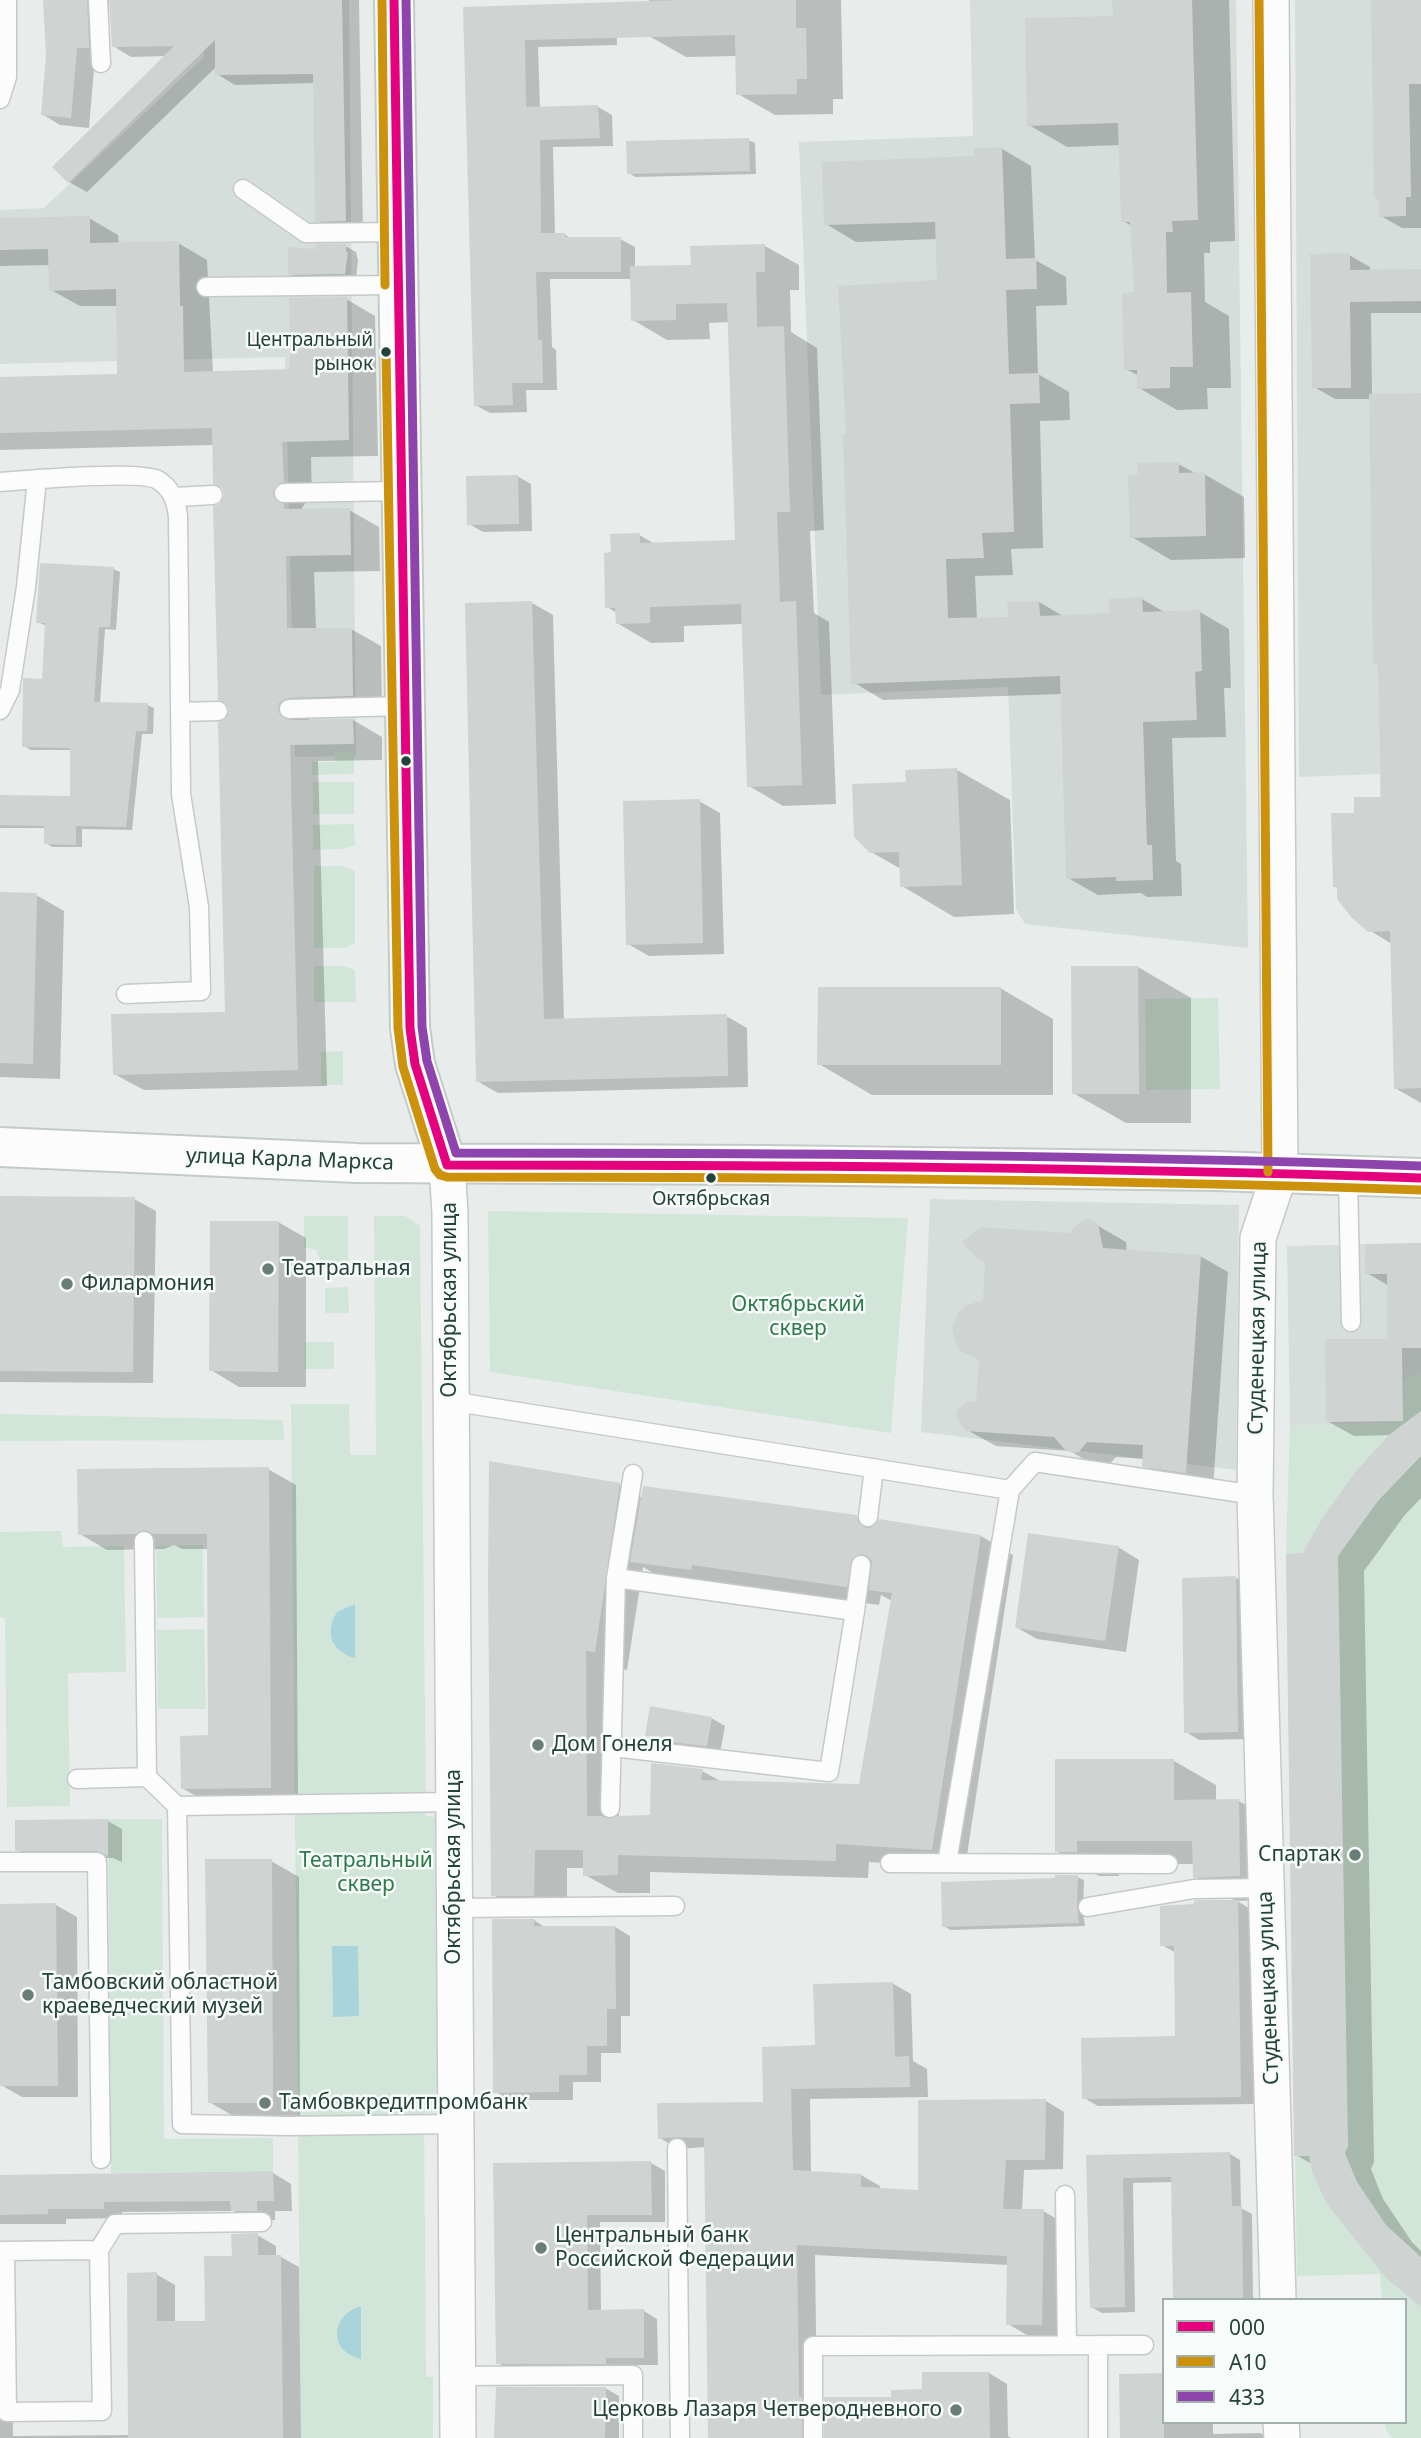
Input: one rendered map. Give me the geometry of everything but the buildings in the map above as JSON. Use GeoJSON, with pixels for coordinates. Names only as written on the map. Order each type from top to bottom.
{"type":"FeatureCollection","features":[{"type":"Feature","properties":{"kind":"main road","name":"Октябрьская улица"},"geometry":{"type":"LineString","coordinates":[[394,0],[410,1028],[415,1064],[447,1165]]}},
{"type":"Feature","properties":{"kind":"main road","name":"улица Карла Маркса"},"geometry":{"type":"LineString","coordinates":[[0,1147],[343,1163],[1280,1172],[1421,1178]]}},
{"type":"Feature","properties":{"kind":"street","name":"Студенецкая улица"},"geometry":{"type":"LineString","coordinates":[[1271,0],[1280,1172],[1258,1238],[1255,1495],[1278,2298]]}},
{"type":"Feature","properties":{"kind":"street","name":"Октябрьская улица"},"geometry":{"type":"LineString","coordinates":[[447,1165],[450,1224],[458,2438]]}},
{"type":"Feature","properties":{"kind":"lane"},"geometry":{"type":"LineString","coordinates":[[0,99],[7,77],[7,0]]}},
{"type":"Feature","properties":{"kind":"lane"},"geometry":{"type":"LineString","coordinates":[[98,0],[101,63]]}},
{"type":"Feature","properties":{"kind":"lane"},"geometry":{"type":"LineString","coordinates":[[243,189],[306,233],[396,232]]}},
{"type":"Feature","properties":{"kind":"lane"},"geometry":{"type":"LineString","coordinates":[[206,286],[397,285]]}},
{"type":"Feature","properties":{"kind":"lane"},"geometry":{"type":"LineString","coordinates":[[0,482],[133,475],[156,479],[175,497],[178,516],[181,794],[200,907],[201,991],[126,994]]}},
{"type":"Feature","properties":{"kind":"lane"},"geometry":{"type":"LineString","coordinates":[[0,710],[10,690],[26,587],[37,479]]}},
{"type":"Feature","properties":{"kind":"lane"},"geometry":{"type":"LineString","coordinates":[[284,493],[401,491]]}},
{"type":"Feature","properties":{"kind":"lane"},"geometry":{"type":"LineString","coordinates":[[175,497],[213,495]]}},
{"type":"Feature","properties":{"kind":"lane"},"geometry":{"type":"LineString","coordinates":[[289,709],[404,706]]}},
{"type":"Feature","properties":{"kind":"lane"},"geometry":{"type":"LineString","coordinates":[[180,712],[218,710]]}},
{"type":"Feature","properties":{"kind":"lane"},"geometry":{"type":"LineString","coordinates":[[1348,1175],[1351,1322]]}},
{"type":"Feature","properties":{"kind":"lane"},"geometry":{"type":"LineString","coordinates":[[450,1401],[1010,1490]]}},
{"type":"Feature","properties":{"kind":"lane"},"geometry":{"type":"LineString","coordinates":[[947,1863],[1010,1490],[1035,1462],[1255,1495]]}},
{"type":"Feature","properties":{"kind":"lane"},"geometry":{"type":"LineString","coordinates":[[868,1517],[874,1468]]}},
{"type":"Feature","properties":{"kind":"lane"},"geometry":{"type":"LineString","coordinates":[[610,1808],[616,1578],[633,1474]]}},
{"type":"Feature","properties":{"kind":"lane"},"geometry":{"type":"LineString","coordinates":[[144,1541],[147,1777],[177,1806],[453,1802]]}},
{"type":"Feature","properties":{"kind":"lane"},"geometry":{"type":"LineString","coordinates":[[612,1747],[830,1772],[861,1565]]}},
{"type":"Feature","properties":{"kind":"lane"},"geometry":{"type":"LineString","coordinates":[[616,1578],[855,1611]]}},
{"type":"Feature","properties":{"kind":"lane"},"geometry":{"type":"LineString","coordinates":[[77,1779],[147,1777]]}},
{"type":"Feature","properties":{"kind":"lane"},"geometry":{"type":"LineString","coordinates":[[177,1806],[181,2124],[457,2124]]}},
{"type":"Feature","properties":{"kind":"lane"},"geometry":{"type":"LineString","coordinates":[[0,1862],[97,1862],[101,2159]]}},
{"type":"Feature","properties":{"kind":"lane"},"geometry":{"type":"LineString","coordinates":[[890,1863],[1168,1864]]}},
{"type":"Feature","properties":{"kind":"lane"},"geometry":{"type":"LineString","coordinates":[[1088,1907],[1194,1889],[1266,1888]]}},
{"type":"Feature","properties":{"kind":"lane"},"geometry":{"type":"LineString","coordinates":[[454,1908],[675,1906]]}},
{"type":"Feature","properties":{"kind":"lane"},"geometry":{"type":"LineString","coordinates":[[677,2148],[680,2438]]}},
{"type":"Feature","properties":{"kind":"lane"},"geometry":{"type":"LineString","coordinates":[[1065,2195],[1067,2345]]}},
{"type":"Feature","properties":{"kind":"lane"},"geometry":{"type":"LineString","coordinates":[[99,2250],[2,2251],[8,2412],[102,2411],[99,2250],[115,2224],[262,2222]]}},
{"type":"Feature","properties":{"kind":"lane"},"geometry":{"type":"LineString","coordinates":[[1098,2345],[1098,2438]]}},
{"type":"Feature","properties":{"kind":"lane"},"geometry":{"type":"LineString","coordinates":[[813,2438],[813,2346],[1144,2345]]}},
{"type":"Feature","properties":{"kind":"lane"},"geometry":{"type":"LineString","coordinates":[[457,2376],[633,2375],[634,2438]]}},
{"type":"Feature","properties":{"kind":"shaded area"},"geometry":{"type":"Polygon","coordinates":[[[202,0],[349,0],[356,756],[295,757],[285,357],[0,364],[0,210],[44,208],[204,57],[202,0]]]}},
{"type":"Feature","properties":{"kind":"shaded area"},"geometry":{"type":"Polygon","coordinates":[[[970,0],[1236,0],[1248,948],[1025,924],[1016,909],[1008,687],[821,695],[799,142],[973,136],[970,0]]]}},
{"type":"Feature","properties":{"kind":"shaded area"},"geometry":{"type":"Polygon","coordinates":[[[1295,0],[1421,0],[1421,961],[1380,812],[1380,774],[1299,777],[1295,0]]]}},
{"type":"Feature","properties":{"kind":"shaded area"},"geometry":{"type":"Polygon","coordinates":[[[930,1199],[1239,1205],[1236,1470],[921,1432],[930,1199]]]}},
{"type":"Feature","properties":{"kind":"shaded area"},"geometry":{"type":"Polygon","coordinates":[[[1421,1243],[1421,1373],[1405,1380],[1406,1402],[1390,1423],[1290,1426],[1287,1246],[1421,1243]]]}},
{"type":"Feature","properties":{"kind":"green space"},"geometry":{"type":"Polygon","coordinates":[[[335,752],[354,752],[354,774],[312,775],[312,762],[335,762],[335,752]]]}},
{"type":"Feature","properties":{"kind":"green space"},"geometry":{"type":"Polygon","coordinates":[[[313,782],[354,782],[354,814],[313,814],[313,782]]]}},
{"type":"Feature","properties":{"kind":"green space"},"geometry":{"type":"Polygon","coordinates":[[[354,824],[355,845],[343,849],[313,850],[313,825],[354,824]]]}},
{"type":"Feature","properties":{"kind":"green space"},"geometry":{"type":"Polygon","coordinates":[[[314,866],[343,866],[355,871],[355,943],[344,948],[314,948],[314,866]]]}},
{"type":"Feature","properties":{"kind":"green space"},"geometry":{"type":"Polygon","coordinates":[[[314,966],[344,966],[355,970],[356,1002],[314,1002],[314,966]]]}},
{"type":"Feature","properties":{"kind":"green space"},"geometry":{"type":"Polygon","coordinates":[[[1218,998],[1220,1089],[1146,1090],[1145,999],[1218,998]]]}},
{"type":"Feature","properties":{"kind":"green space"},"geometry":{"type":"Polygon","coordinates":[[[343,1051],[343,1085],[321,1085],[321,1052],[343,1051]]]}},
{"type":"Feature","properties":{"kind":"green space","name":"Октябрьский сквер"},"geometry":{"type":"Polygon","coordinates":[[[488,1211],[908,1218],[891,1433],[490,1372],[488,1211]]]}},
{"type":"Feature","properties":{"kind":"green space"},"geometry":{"type":"Polygon","coordinates":[[[304,1216],[348,1216],[348,1263],[321,1263],[316,1250],[304,1247],[304,1216]]]}},
{"type":"Feature","properties":{"kind":"green space","name":"Театральный сквер"},"geometry":{"type":"Polygon","coordinates":[[[374,1216],[405,1216],[420,1226],[426,1816],[435,1817],[438,2112],[424,2113],[426,2377],[433,2377],[433,2438],[301,2438],[291,1404],[349,1404],[350,1455],[376,1455],[374,1216]]]}},
{"type":"Feature","properties":{"kind":"green space"},"geometry":{"type":"Polygon","coordinates":[[[348,1287],[349,1313],[325,1313],[325,1288],[348,1287]]]}},
{"type":"Feature","properties":{"kind":"green space"},"geometry":{"type":"Polygon","coordinates":[[[305,1342],[334,1342],[334,1369],[305,1369],[305,1342]]]}},
{"type":"Feature","properties":{"kind":"green space","name":"Спартак"},"geometry":{"type":"Polygon","coordinates":[[[1421,1373],[1421,2438],[1392,2438],[1385,2424],[1407,2424],[1407,2298],[1382,2298],[1380,2274],[1297,2276],[1286,1554],[1290,1426],[1389,1423],[1390,1403],[1406,1402],[1405,1380],[1421,1373]]]}},
{"type":"Feature","properties":{"kind":"green space"},"geometry":{"type":"Polygon","coordinates":[[[0,1414],[283,1420],[284,1440],[0,1441],[0,1414]]]}},
{"type":"Feature","properties":{"kind":"green space"},"geometry":{"type":"Polygon","coordinates":[[[61,1531],[63,1547],[124,1546],[126,1672],[68,1673],[70,1806],[7,1807],[5,1618],[0,1617],[0,1532],[61,1531]]]}},
{"type":"Feature","properties":{"kind":"green space"},"geometry":{"type":"Polygon","coordinates":[[[203,1545],[204,1617],[157,1618],[156,1546],[203,1545]]]}},
{"type":"Feature","properties":{"kind":"green space"},"geometry":{"type":"Polygon","coordinates":[[[204,1629],[206,1709],[158,1709],[157,1630],[204,1629]]]}},
{"type":"Feature","properties":{"kind":"green space"},"geometry":{"type":"Polygon","coordinates":[[[108,1819],[162,1819],[164,2139],[273,2138],[273,2171],[111,2173],[108,1819]]]}},
{"type":"Feature","properties":{"kind":"water"},"geometry":{"type":"Polygon","coordinates":[[[355,1604],[355,1658],[336,1646],[331,1627],[337,1612],[355,1604]]]}},
{"type":"Feature","properties":{"kind":"water"},"geometry":{"type":"Polygon","coordinates":[[[332,1946],[358,1946],[359,2016],[333,2017],[332,1946]]]}},
{"type":"Feature","properties":{"kind":"water"},"geometry":{"type":"Polygon","coordinates":[[[361,2306],[361,2359],[343,2349],[338,2342],[337,2333],[343,2317],[361,2306]]]}},
{"type":"Feature","properties":{"kind":"transit line","name":"А10"},"geometry":{"type":"LineString","coordinates":[[382,0],[385,285]]}},
{"type":"Feature","properties":{"kind":"transit line","name":"000"},"geometry":{"type":"LineString","coordinates":[[394,0],[410,1028],[415,1064],[447,1165]]}},
{"type":"Feature","properties":{"kind":"transit line","name":"433"},"geometry":{"type":"LineString","coordinates":[[406,0],[422,1027],[427,1061],[456,1153],[938,1155],[1421,1166]]}},
{"type":"Feature","properties":{"kind":"transit line","name":"А10"},"geometry":{"type":"LineString","coordinates":[[1259,0],[1268,1172]]}},
{"type":"Feature","properties":{"kind":"transit line","name":"А10"},"geometry":{"type":"LineString","coordinates":[[386,352],[398,1028],[403,1067],[435,1169],[440,1175],[1056,1181],[1421,1190]]}},
{"type":"Feature","properties":{"kind":"transit line","name":"000"},"geometry":{"type":"LineString","coordinates":[[447,1165],[934,1167],[1421,1178]]}},
{"type":"Feature","properties":{"kind":"place","name":"Центральный рынок"},"geometry":{"type":"Point","coordinates":[386,352]}},
{"type":"Feature","properties":{"kind":"place","name":"Октябрьская"},"geometry":{"type":"Point","coordinates":[711,1178]}},
{"type":"Feature","properties":{"kind":"place","name":"Театральная"},"geometry":{"type":"Point","coordinates":[268,1269]}},
{"type":"Feature","properties":{"kind":"place","name":"Филармония"},"geometry":{"type":"Point","coordinates":[67,1284]}},
{"type":"Feature","properties":{"kind":"place","name":"Дом Гонеля"},"geometry":{"type":"Point","coordinates":[538,1745]}},
{"type":"Feature","properties":{"kind":"place","name":"Спартак"},"geometry":{"type":"Point","coordinates":[1355,1855]}},
{"type":"Feature","properties":{"kind":"place","name":"Тамбовский областной краеведческий музей"},"geometry":{"type":"Point","coordinates":[28,1995]}},
{"type":"Feature","properties":{"kind":"place","name":"Тамбовкредитпромбанк"},"geometry":{"type":"Point","coordinates":[265,2103]}},
{"type":"Feature","properties":{"kind":"place","name":"Центральный банк Российской Федерации"},"geometry":{"type":"Point","coordinates":[541,2248]}},
{"type":"Feature","properties":{"kind":"place","name":"Церковь Лазаря Четверодневного"},"geometry":{"type":"Point","coordinates":[956,2410]}}]}
